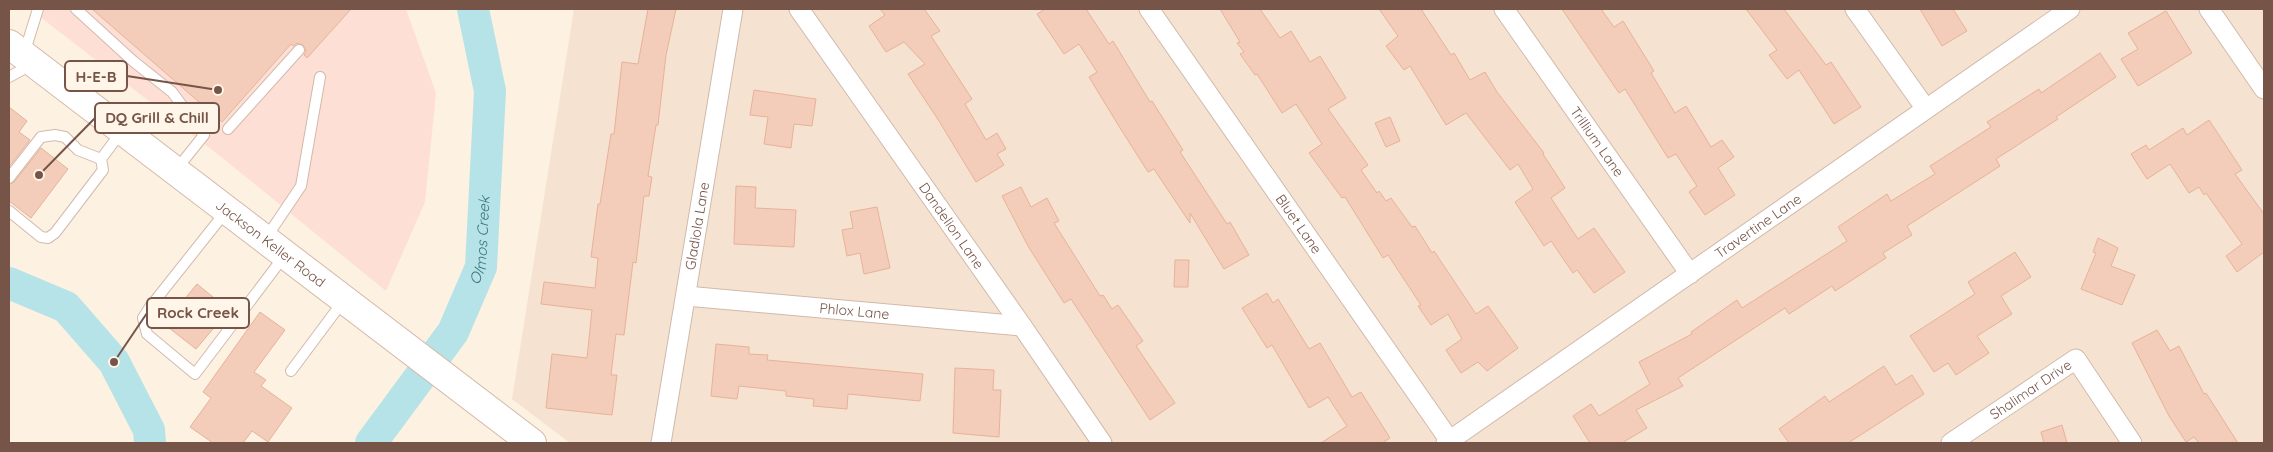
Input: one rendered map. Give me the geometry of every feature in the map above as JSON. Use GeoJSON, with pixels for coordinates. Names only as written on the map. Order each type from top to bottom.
{"type":"FeatureCollection","features":[{"type":"Feature","properties":{"kind":"main road","name":"Jackson Keller Road"},"geometry":{"type":"LineString","coordinates":[[19,60],[123,131],[176,170],[532,443]]}},
{"type":"Feature","properties":{"kind":"street","name":"Gladiola Lane"},"geometry":{"type":"LineString","coordinates":[[661,443],[733,9]]}},
{"type":"Feature","properties":{"kind":"street","name":"Dandelion Lane"},"geometry":{"type":"LineString","coordinates":[[799,9],[1102,443]]}},
{"type":"Feature","properties":{"kind":"street","name":"Bluet Lane"},"geometry":{"type":"LineString","coordinates":[[1149,9],[1448,442]]}},
{"type":"Feature","properties":{"kind":"street","name":"Trillium Lane"},"geometry":{"type":"LineString","coordinates":[[1504,9],[1690,274]]}},
{"type":"Feature","properties":{"kind":"street"},"geometry":{"type":"LineString","coordinates":[[1855,9],[1926,109]]}},
{"type":"Feature","properties":{"kind":"street","name":"Travertine Lane"},"geometry":{"type":"LineString","coordinates":[[1448,442],[2070,9]]}},
{"type":"Feature","properties":{"kind":"street"},"geometry":{"type":"LineString","coordinates":[[2209,9],[2264,89]]}},
{"type":"Feature","properties":{"kind":"street","name":"Phlox Lane"},"geometry":{"type":"LineString","coordinates":[[686,296],[1022,326]]}},
{"type":"Feature","properties":{"kind":"street","name":"Shalimar Drive"},"geometry":{"type":"LineString","coordinates":[[1951,443],[2076,359],[2132,443]]}},
{"type":"Feature","properties":{"kind":"lane"},"geometry":{"type":"LineString","coordinates":[[19,60],[38,9]]}},
{"type":"Feature","properties":{"kind":"lane"},"geometry":{"type":"LineString","coordinates":[[76,9],[133,61],[172,92],[204,135],[176,170]]}},
{"type":"Feature","properties":{"kind":"lane"},"geometry":{"type":"LineString","coordinates":[[228,130],[298,50]]}},
{"type":"Feature","properties":{"kind":"lane"},"geometry":{"type":"LineString","coordinates":[[228,210],[150,307],[144,318],[147,334],[183,367],[194,374],[275,246],[301,186],[320,77]]}},
{"type":"Feature","properties":{"kind":"lane"},"geometry":{"type":"LineString","coordinates":[[9,211],[41,236],[48,238],[55,233],[103,170],[101,159],[123,131]]}},
{"type":"Feature","properties":{"kind":"lane"},"geometry":{"type":"LineString","coordinates":[[9,178],[41,137],[55,135],[65,137],[78,150],[101,159]]}},
{"type":"Feature","properties":{"kind":"lane"},"geometry":{"type":"LineString","coordinates":[[291,371],[345,299]]}},
{"type":"Feature","properties":{"kind":"shaded area"},"geometry":{"type":"Polygon","coordinates":[[[30,9],[406,9],[436,93],[425,202],[386,291],[225,160],[30,9]]]}},
{"type":"Feature","properties":{"kind":"shaded area"},"geometry":{"type":"Polygon","coordinates":[[[574,9],[2264,9],[2264,443],[570,443],[512,399],[574,9]]]}},
{"type":"Feature","properties":{"kind":"building"},"geometry":{"type":"Polygon","coordinates":[[[92,9],[351,9],[307,58],[304,55],[306,51],[303,45],[297,43],[293,46],[291,44],[222,122],[92,9]]]}},
{"type":"Feature","properties":{"kind":"building"},"geometry":{"type":"Polygon","coordinates":[[[648,9],[676,9],[666,55],[658,125],[656,125],[648,176],[652,177],[649,196],[644,196],[636,263],[633,262],[624,335],[616,334],[611,375],[617,375],[612,415],[546,408],[552,354],[587,358],[592,310],[541,304],[544,282],[595,288],[598,258],[591,257],[598,204],[600,204],[611,134],[614,134],[622,62],[638,64],[648,9]]]}},
{"type":"Feature","properties":{"kind":"building"},"geometry":{"type":"Polygon","coordinates":[[[880,9],[924,9],[940,31],[931,36],[972,99],[965,104],[986,140],[997,133],[1006,149],[997,154],[1004,165],[976,182],[908,74],[925,64],[904,42],[886,52],[869,26],[885,15],[880,9]]]}},
{"type":"Feature","properties":{"kind":"building"},"geometry":{"type":"Polygon","coordinates":[[[1045,9],[1086,9],[1109,44],[1113,41],[1150,102],[1152,101],[1183,150],[1180,152],[1227,224],[1230,222],[1249,255],[1224,269],[1190,213],[1190,223],[1154,169],[1148,172],[1089,77],[1097,72],[1079,44],[1064,54],[1037,14],[1045,9]]]}},
{"type":"Feature","properties":{"kind":"building"},"geometry":{"type":"Polygon","coordinates":[[[1220,9],[1260,9],[1280,38],[1291,31],[1310,62],[1320,56],[1346,98],[1328,109],[1368,165],[1361,170],[1377,193],[1379,191],[1386,201],[1391,198],[1412,227],[1415,226],[1476,314],[1488,306],[1518,348],[1487,371],[1478,362],[1461,373],[1446,350],[1462,339],[1448,314],[1431,325],[1418,306],[1421,305],[1388,255],[1383,258],[1345,197],[1342,198],[1309,153],[1322,144],[1296,104],[1282,113],[1257,74],[1255,75],[1240,54],[1244,52],[1237,43],[1240,42],[1220,9]]]}},
{"type":"Feature","properties":{"kind":"building"},"geometry":{"type":"Polygon","coordinates":[[[1379,9],[1421,9],[1451,55],[1454,53],[1470,80],[1485,72],[1497,92],[1544,153],[1565,188],[1551,198],[1578,239],[1594,228],[1625,272],[1594,293],[1577,270],[1573,273],[1551,241],[1544,246],[1515,202],[1533,189],[1518,164],[1510,170],[1466,113],[1446,125],[1410,66],[1404,70],[1386,46],[1398,36],[1379,9]]]}},
{"type":"Feature","properties":{"kind":"building"},"geometry":{"type":"Polygon","coordinates":[[[1562,9],[1601,9],[1614,27],[1623,21],[1654,71],[1651,73],[1675,113],[1686,106],[1711,147],[1722,140],[1734,157],[1718,168],[1735,195],[1705,215],[1689,192],[1697,186],[1676,154],[1668,158],[1625,89],[1619,93],[1562,9]]]}},
{"type":"Feature","properties":{"kind":"building"},"geometry":{"type":"Polygon","coordinates":[[[1746,9],[1784,9],[1826,65],[1831,62],[1861,107],[1834,124],[1799,70],[1787,79],[1769,55],[1777,50],[1746,9]]]}},
{"type":"Feature","properties":{"kind":"building"},"geometry":{"type":"Polygon","coordinates":[[[1920,9],[1953,9],[1967,31],[1942,46],[1920,9]]]}},
{"type":"Feature","properties":{"kind":"building"},"geometry":{"type":"Polygon","coordinates":[[[2166,11],[2192,53],[2138,86],[2121,59],[2138,49],[2128,33],[2166,11]]]}},
{"type":"Feature","properties":{"kind":"building"},"geometry":{"type":"Polygon","coordinates":[[[2100,53],[2116,77],[2056,117],[2058,119],[1996,159],[2000,166],[1907,226],[1912,235],[1883,253],[1886,258],[1835,291],[1832,286],[1789,314],[1785,308],[1678,378],[1683,386],[1636,410],[1647,428],[1622,443],[1590,443],[1573,416],[1591,404],[1599,416],[1650,384],[1639,362],[1692,334],[1691,332],[1737,300],[1742,308],[1847,241],[1838,227],[1887,194],[1891,201],[1935,174],[1930,166],[1991,127],[1987,122],[2039,89],[2041,93],[2100,53]]]}},
{"type":"Feature","properties":{"kind":"building"},"geometry":{"type":"Polygon","coordinates":[[[754,90],[816,99],[812,126],[794,124],[791,148],[764,144],[768,117],[750,115],[754,90]]]}},
{"type":"Feature","properties":{"kind":"building"},"geometry":{"type":"Polygon","coordinates":[[[9,107],[27,121],[19,132],[30,140],[9,167],[9,107]]]}},
{"type":"Feature","properties":{"kind":"building"},"geometry":{"type":"Polygon","coordinates":[[[1390,117],[1400,141],[1386,147],[1375,123],[1390,117]]]}},
{"type":"Feature","properties":{"kind":"building"},"geometry":{"type":"Polygon","coordinates":[[[2209,120],[2242,170],[2235,174],[2264,214],[2264,252],[2237,272],[2226,256],[2242,244],[2206,193],[2204,195],[2199,187],[2189,193],[2170,164],[2147,179],[2131,154],[2146,145],[2149,150],[2183,128],[2187,135],[2209,120]]]}},
{"type":"Feature","properties":{"kind":"building"},"geometry":{"type":"Polygon","coordinates":[[[41,148],[68,169],[31,218],[9,201],[9,185],[14,182],[41,148]]]}},
{"type":"Feature","properties":{"kind":"building"},"geometry":{"type":"Polygon","coordinates":[[[736,186],[756,187],[755,208],[796,210],[794,247],[734,244],[736,186]]]}},
{"type":"Feature","properties":{"kind":"building"},"geometry":{"type":"Polygon","coordinates":[[[1021,187],[1031,207],[1047,198],[1059,221],[1054,223],[1100,296],[1103,295],[1112,309],[1118,305],[1143,341],[1136,346],[1175,403],[1150,420],[1071,299],[1064,303],[1028,246],[1002,196],[1021,187]]]}},
{"type":"Feature","properties":{"kind":"building"},"geometry":{"type":"Polygon","coordinates":[[[877,207],[890,268],[864,274],[860,253],[847,256],[842,230],[853,228],[850,212],[877,207]]]}},
{"type":"Feature","properties":{"kind":"building"},"geometry":{"type":"Polygon","coordinates":[[[2098,238],[2118,248],[2111,266],[2135,275],[2122,305],[2081,289],[2096,253],[2093,252],[2098,238]]]}},
{"type":"Feature","properties":{"kind":"building"},"geometry":{"type":"Polygon","coordinates":[[[2015,252],[2031,277],[2001,296],[2012,314],[1977,336],[1989,353],[1956,375],[1948,363],[1934,372],[1910,336],[1975,294],[1968,282],[2015,252]]]}},
{"type":"Feature","properties":{"kind":"building"},"geometry":{"type":"Polygon","coordinates":[[[1175,260],[1189,260],[1188,287],[1174,287],[1175,260]]]}},
{"type":"Feature","properties":{"kind":"building"},"geometry":{"type":"Polygon","coordinates":[[[197,284],[229,310],[196,349],[164,324],[197,284]]]}},
{"type":"Feature","properties":{"kind":"building"},"geometry":{"type":"Polygon","coordinates":[[[1267,293],[1273,303],[1278,299],[1309,349],[1320,343],[1352,397],[1361,392],[1390,438],[1382,443],[1321,443],[1347,426],[1328,397],[1309,408],[1272,345],[1267,348],[1242,308],[1267,293]]]}},
{"type":"Feature","properties":{"kind":"building"},"geometry":{"type":"Polygon","coordinates":[[[260,312],[285,330],[254,372],[266,380],[261,386],[292,408],[268,442],[252,431],[243,443],[213,443],[190,427],[211,398],[203,392],[260,312]]]}},
{"type":"Feature","properties":{"kind":"building"},"geometry":{"type":"Polygon","coordinates":[[[2157,330],[2170,351],[2179,346],[2204,394],[2206,393],[2238,443],[2199,443],[2194,437],[2186,442],[2169,416],[2132,343],[2157,330]]]}},
{"type":"Feature","properties":{"kind":"building"},"geometry":{"type":"Polygon","coordinates":[[[716,344],[749,347],[749,354],[768,355],[767,360],[923,374],[920,401],[848,394],[847,409],[813,406],[814,399],[786,396],[786,391],[739,386],[737,399],[711,396],[716,344]]]}},
{"type":"Feature","properties":{"kind":"building"},"geometry":{"type":"Polygon","coordinates":[[[1884,366],[1896,385],[1912,375],[1924,394],[1848,443],[1789,443],[1779,429],[1825,396],[1829,402],[1884,366]]]}},
{"type":"Feature","properties":{"kind":"building"},"geometry":{"type":"Polygon","coordinates":[[[955,368],[994,370],[993,390],[1001,390],[999,437],[953,433],[955,368]]]}},
{"type":"Feature","properties":{"kind":"building"},"geometry":{"type":"Polygon","coordinates":[[[2062,425],[2067,443],[2044,443],[2041,432],[2062,425]]]}},
{"type":"Feature","properties":{"kind":"waterway","name":"Olmos Creek"},"geometry":{"type":"LineString","coordinates":[[371,443],[453,332],[481,267],[490,91],[473,9]]}},
{"type":"Feature","properties":{"kind":"waterway"},"geometry":{"type":"LineString","coordinates":[[9,283],[66,307],[114,362],[149,430],[150,443]]}},
{"type":"Feature","properties":{"kind":"place","name":"H-E-B"},"geometry":{"type":"Point","coordinates":[218,90]}},
{"type":"Feature","properties":{"kind":"place","name":"DQ Grill & Chill"},"geometry":{"type":"Point","coordinates":[39,175]}},
{"type":"Feature","properties":{"kind":"place","name":"Rock Creek"},"geometry":{"type":"Point","coordinates":[114,362]}}]}
